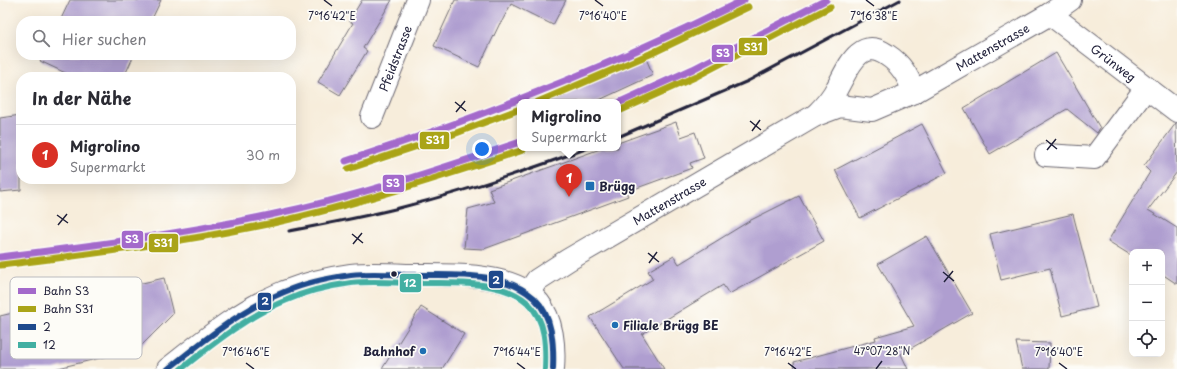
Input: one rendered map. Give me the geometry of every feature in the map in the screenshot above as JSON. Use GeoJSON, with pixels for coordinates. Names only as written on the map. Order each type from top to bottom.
{"type":"FeatureCollection","features":[{"type":"Feature","properties":{"kind":"street","name":"Pfeidstrasse"},"geometry":{"type":"LineString","coordinates":[[372,117],[418,0]]}},
{"type":"Feature","properties":{"kind":"street","name":"Mattenstrasse"},"geometry":{"type":"LineString","coordinates":[[528,293],[537,280],[568,260],[816,115],[840,106],[872,110],[914,92],[1050,14],[1070,0]]}},
{"type":"Feature","properties":{"kind":"street","name":"Grünweg"},"geometry":{"type":"LineString","coordinates":[[1050,14],[1177,111]]}},
{"type":"Feature","properties":{"kind":"street","name":"Mattenstrasse"},"geometry":{"type":"LineString","coordinates":[[816,115],[837,88],[843,75],[856,56],[865,51],[880,50],[892,58],[902,68],[914,92]]}},
{"type":"Feature","properties":{"kind":"street"},"geometry":{"type":"LineString","coordinates":[[1046,155],[1094,158],[1146,88]]}},
{"type":"Feature","properties":{"kind":"street"},"geometry":{"type":"LineString","coordinates":[[168,369],[222,326],[252,306],[285,292],[318,282],[352,275],[447,275],[498,280],[528,293],[548,319],[554,353],[553,369]]}},
{"type":"Feature","properties":{"kind":"building"},"geometry":{"type":"Polygon","coordinates":[[[70,0],[161,0],[153,16],[62,16],[70,0]]]}},
{"type":"Feature","properties":{"kind":"building"},"geometry":{"type":"Polygon","coordinates":[[[362,0],[392,0],[363,48],[367,51],[340,95],[318,82],[353,23],[349,21],[362,0]]]}},
{"type":"Feature","properties":{"kind":"building"},"geometry":{"type":"Polygon","coordinates":[[[455,0],[566,0],[553,25],[511,4],[500,23],[479,67],[434,46],[455,0]]]}},
{"type":"Feature","properties":{"kind":"building"},"geometry":{"type":"Polygon","coordinates":[[[1056,53],[1100,128],[1097,133],[1067,109],[990,154],[964,108],[1056,53]]]}},
{"type":"Feature","properties":{"kind":"building"},"geometry":{"type":"Polygon","coordinates":[[[645,56],[653,75],[601,99],[545,99],[645,56]]]}},
{"type":"Feature","properties":{"kind":"building"},"geometry":{"type":"Polygon","coordinates":[[[132,60],[126,72],[63,72],[40,61],[132,60]]]}},
{"type":"Feature","properties":{"kind":"building"},"geometry":{"type":"Polygon","coordinates":[[[16,116],[16,184],[21,184],[21,190],[0,192],[0,118],[16,116]]]}},
{"type":"Feature","properties":{"kind":"building"},"geometry":{"type":"Polygon","coordinates":[[[676,122],[681,137],[695,132],[704,158],[690,163],[692,168],[626,192],[628,196],[484,249],[464,248],[468,209],[494,202],[489,189],[595,151],[621,151],[621,142],[676,122]]]}},
{"type":"Feature","properties":{"kind":"building"},"geometry":{"type":"Polygon","coordinates":[[[1176,123],[1177,172],[1148,210],[1177,228],[1177,284],[1165,276],[1165,249],[1129,249],[1129,254],[1108,241],[1150,172],[1144,166],[1176,123]]]}},
{"type":"Feature","properties":{"kind":"building"},"geometry":{"type":"Polygon","coordinates":[[[922,124],[947,173],[860,218],[835,170],[922,124]]]}},
{"type":"Feature","properties":{"kind":"building"},"geometry":{"type":"Polygon","coordinates":[[[799,196],[824,241],[729,294],[723,285],[642,334],[664,369],[624,369],[590,317],[653,279],[648,271],[674,256],[679,264],[751,220],[799,196]]]}},
{"type":"Feature","properties":{"kind":"building"},"geometry":{"type":"Polygon","coordinates":[[[1073,214],[1097,307],[1062,316],[1050,268],[1001,280],[990,234],[1073,214]]]}},
{"type":"Feature","properties":{"kind":"building"},"geometry":{"type":"Polygon","coordinates":[[[927,236],[972,313],[901,354],[908,369],[795,369],[794,362],[876,340],[875,337],[914,326],[878,264],[927,236]]]}},
{"type":"Feature","properties":{"kind":"building"},"geometry":{"type":"Polygon","coordinates":[[[164,278],[173,314],[142,345],[142,283],[164,278]]]}},
{"type":"Feature","properties":{"kind":"building","name":"Bahnhof"},"geometry":{"type":"Polygon","coordinates":[[[421,307],[464,334],[442,369],[382,369],[421,307]]]}},
{"type":"Feature","properties":{"kind":"building"},"geometry":{"type":"Polygon","coordinates":[[[10,314],[10,359],[96,359],[54,369],[0,369],[0,316],[10,314]]]}},
{"type":"Feature","properties":{"kind":"building"},"geometry":{"type":"Polygon","coordinates":[[[1016,342],[1050,343],[1049,369],[1022,369],[1016,342]]]}},
{"type":"Feature","properties":{"kind":"railway"},"geometry":{"type":"LineString","coordinates":[[621,136],[748,81],[900,0]]}},
{"type":"Feature","properties":{"kind":"railway"},"geometry":{"type":"LineString","coordinates":[[289,231],[423,202],[494,181],[580,151]]}},
{"type":"Feature","properties":{"kind":"rail line","name":"S3"},"geometry":{"type":"LineString","coordinates":[[520,99],[647,46],[744,0]]}},
{"type":"Feature","properties":{"kind":"rail line","name":"S3"},"geometry":{"type":"LineString","coordinates":[[621,102],[693,69],[826,0]]}},
{"type":"Feature","properties":{"kind":"rail line","name":"S31"},"geometry":{"type":"LineString","coordinates":[[545,99],[650,54],[748,7]]}},
{"type":"Feature","properties":{"kind":"rail line","name":"S31"},"geometry":{"type":"LineString","coordinates":[[621,110],[697,76],[830,7]]}},
{"type":"Feature","properties":{"kind":"rail line","name":"S3"},"geometry":{"type":"LineString","coordinates":[[346,161],[517,100]]}},
{"type":"Feature","properties":{"kind":"rail line","name":"S31"},"geometry":{"type":"LineString","coordinates":[[348,169],[451,135],[517,110]]}},
{"type":"Feature","properties":{"kind":"rail line","name":"S3"},"geometry":{"type":"LineString","coordinates":[[0,257],[135,239],[203,228],[302,208],[396,182],[517,143]]}},
{"type":"Feature","properties":{"kind":"rail line","name":"S31"},"geometry":{"type":"LineString","coordinates":[[1,265],[137,247],[205,236],[305,216],[368,199],[520,151]]}},
{"type":"Feature","properties":{"kind":"transit line","name":"2"},"geometry":{"type":"LineString","coordinates":[[168,369],[223,326],[268,299],[317,281],[351,275],[372,274],[473,276],[506,282],[521,289],[534,298],[540,305],[549,322],[553,350],[553,369]]}},
{"type":"Feature","properties":{"kind":"transit line","name":"12"},"geometry":{"type":"LineString","coordinates":[[181,369],[231,331],[272,306],[318,289],[351,283],[371,282],[470,284],[502,289],[516,295],[528,303],[534,310],[542,326],[545,343],[545,369]]}},
{"type":"Feature","properties":{"kind":"place","name":"Brügg"},"geometry":{"type":"Point","coordinates":[590,186]}},
{"type":"Feature","properties":{"kind":"place","name":"Migrolino"},"geometry":{"type":"Point","coordinates":[569,197]}},
{"type":"Feature","properties":{"kind":"place","name":"Filiale Brügg BE"},"geometry":{"type":"Point","coordinates":[615,325]}},
{"type":"Feature","properties":{"kind":"place","name":"Bahnhof"},"geometry":{"type":"Point","coordinates":[423,351]}}]}
